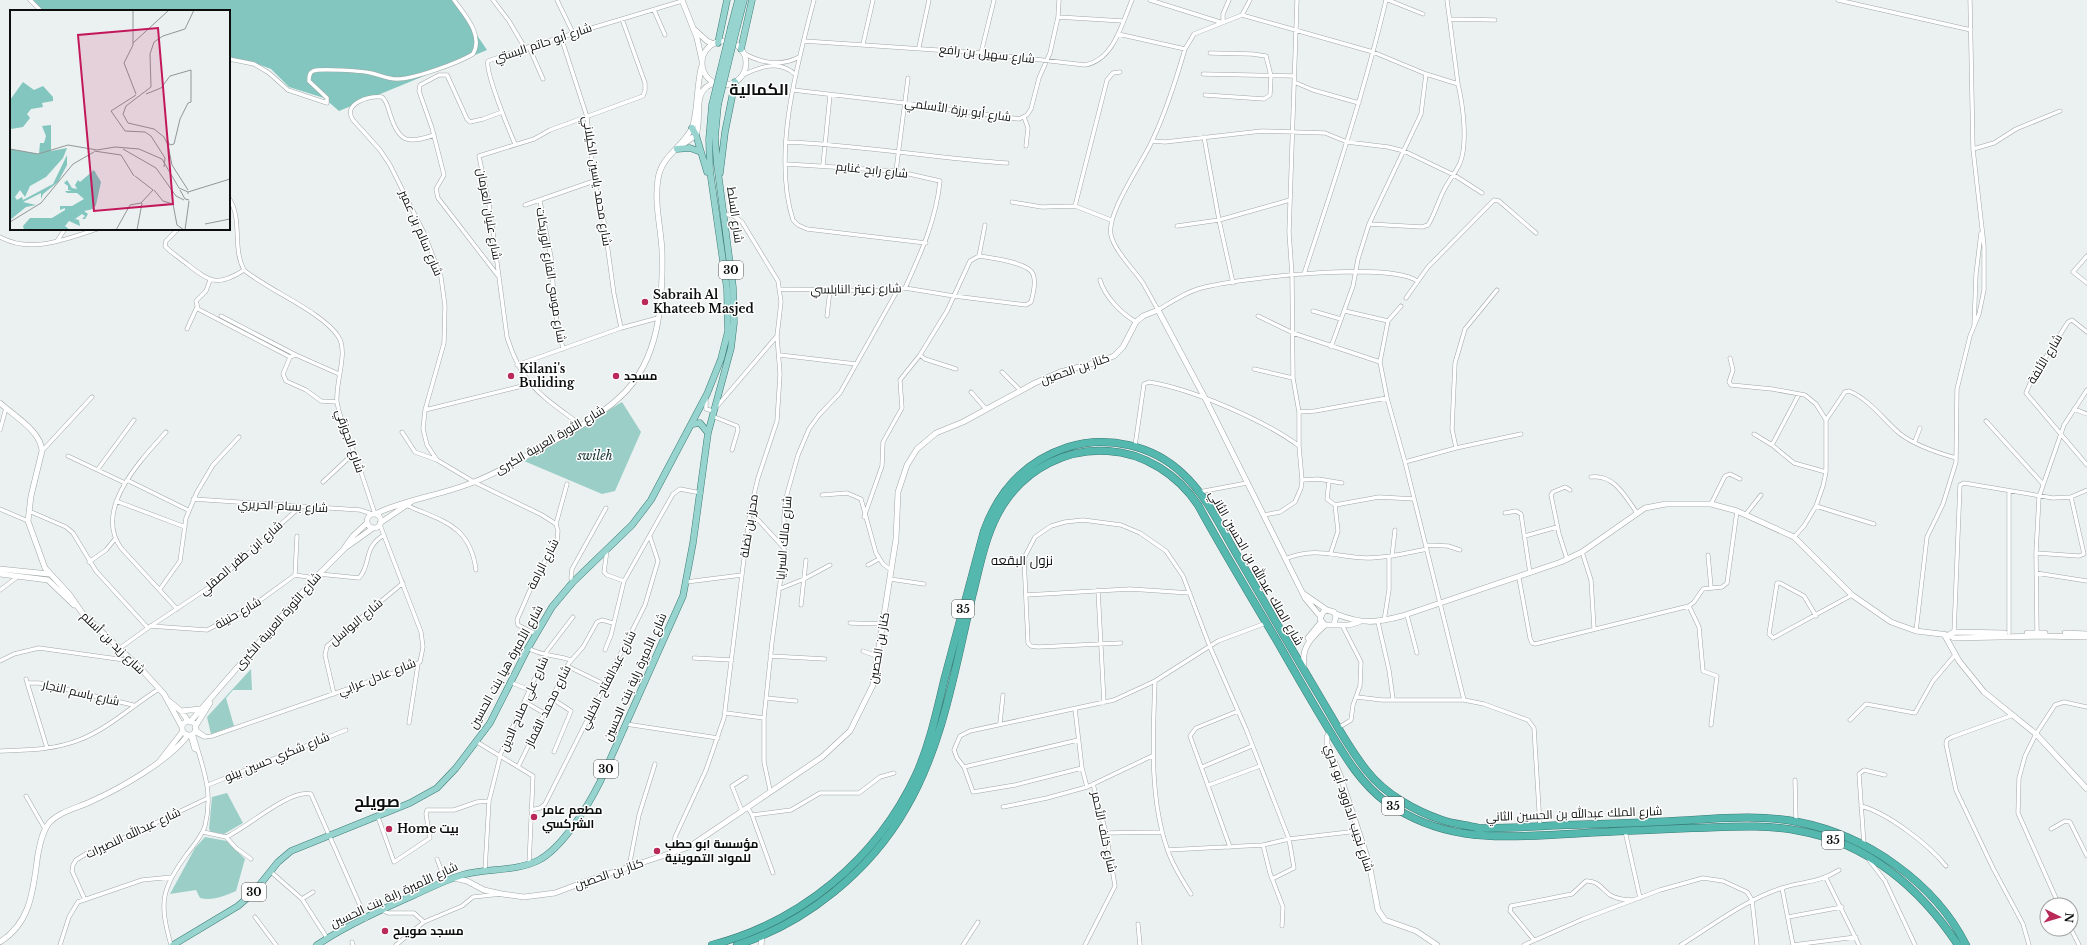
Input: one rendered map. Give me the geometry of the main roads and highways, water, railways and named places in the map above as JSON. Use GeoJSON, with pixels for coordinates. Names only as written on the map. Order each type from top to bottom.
{"type":"FeatureCollection","features":[{"type":"Feature","properties":{"kind":"highway","name":"شارع الملك عبدالله بن الحسين الثاني"},"geometry":{"type":"LineString","coordinates":[[712,945],[763,928],[810,901],[835,881],[868,849],[896,812],[916,774],[928,742],[984,531],[995,504],[1010,483],[1019,474],[1038,460],[1073,445],[1108,442],[1135,446],[1153,453],[1175,467],[1199,492],[1338,728],[1367,771],[1377,782],[1401,801],[1428,815],[1444,821],[1478,828],[1650,822],[1668,825],[1799,830],[1822,836],[1864,854],[1894,873],[1922,897],[1941,919],[1958,945]]}},
{"type":"Feature","properties":{"kind":"highway","name":"شارع الملك عبدالله بن الحسين الثاني"},"geometry":{"type":"LineString","coordinates":[[737,945],[762,936],[805,912],[848,878],[884,842],[906,809],[934,746],[978,574],[992,527],[998,513],[1012,492],[1024,480],[1038,470],[1060,458],[1094,450],[1119,452],[1154,464],[1174,477],[1192,496],[1330,732],[1361,779],[1372,791],[1411,816],[1444,830],[1485,836],[1650,830],[1668,825],[1766,819],[1796,821],[1829,830],[1864,845],[1880,855],[1924,889],[1942,908],[1966,945]]}},
{"type":"Feature","properties":{"kind":"highway"},"geometry":{"type":"LineString","coordinates":[[1253,600],[1254,596],[1260,596]]}},
{"type":"Feature","properties":{"kind":"highway"},"geometry":{"type":"LineString","coordinates":[[1650,822],[1653,826],[1650,830]]}},
{"type":"Feature","properties":{"kind":"main road"},"geometry":{"type":"LineString","coordinates":[[716,43],[727,0]]}},
{"type":"Feature","properties":{"kind":"main road","name":"شارع السلط"},"geometry":{"type":"LineString","coordinates":[[692,424],[707,394],[721,359],[729,324],[726,274],[711,188],[709,139],[715,105],[734,27],[738,0]]}},
{"type":"Feature","properties":{"kind":"main road","name":"شارع السلط"},"geometry":{"type":"LineString","coordinates":[[734,27],[744,0]]}},
{"type":"Feature","properties":{"kind":"main road"},"geometry":{"type":"LineString","coordinates":[[741,51],[752,0]]}},
{"type":"Feature","properties":{"kind":"main road"},"geometry":{"type":"LineString","coordinates":[[719,183],[725,132],[735,82]]}},
{"type":"Feature","properties":{"kind":"main road","name":"شارع السلط"},"geometry":{"type":"LineString","coordinates":[[708,432],[731,348],[734,323],[733,287],[715,150],[715,105]]}},
{"type":"Feature","properties":{"kind":"main road"},"geometry":{"type":"LineString","coordinates":[[692,128],[696,135],[711,188]]}},
{"type":"Feature","properties":{"kind":"main road"},"geometry":{"type":"LineString","coordinates":[[676,149],[690,148],[701,152]]}},
{"type":"Feature","properties":{"kind":"main road"},"geometry":{"type":"LineString","coordinates":[[692,424],[700,423],[708,432]]}},
{"type":"Feature","properties":{"kind":"main road","name":"شارع الأميرة هيا بنت الحسين"},"geometry":{"type":"LineString","coordinates":[[172,945],[238,906],[253,893],[270,871],[288,854],[433,792],[456,768],[477,742],[492,719],[512,683],[528,648],[552,607],[573,582],[632,524],[651,500],[692,424]]}},
{"type":"Feature","properties":{"kind":"main road","name":"شارع الأميرة راية بنت الحسين"},"geometry":{"type":"LineString","coordinates":[[317,945],[327,938],[382,910],[448,879],[485,870],[529,864],[549,853],[586,807],[600,782],[678,608],[686,582],[701,492],[708,432]]}},
{"type":"Feature","properties":{"kind":"place","name":"Sabraih Al Khateeb Masjed"},"geometry":{"type":"Point","coordinates":[645,302]}},
{"type":"Feature","properties":{"kind":"place","name":"Kilani's Buliding"},"geometry":{"type":"Point","coordinates":[511,376]}},
{"type":"Feature","properties":{"kind":"place","name":"مسجد"},"geometry":{"type":"Point","coordinates":[616,376]}},
{"type":"Feature","properties":{"kind":"place","name":"مطعم عامر الشركسي"},"geometry":{"type":"Point","coordinates":[534,817]}},
{"type":"Feature","properties":{"kind":"place","name":"Home بيت"},"geometry":{"type":"Point","coordinates":[389,829]}},
{"type":"Feature","properties":{"kind":"place","name":"مؤسسة ابو حطب للمواد التموينية"},"geometry":{"type":"Point","coordinates":[657,851]}},
{"type":"Feature","properties":{"kind":"place","name":"مسجد صويلح"},"geometry":{"type":"Point","coordinates":[385,931]}},
{"type":"Feature","properties":{"kind":"district","name":"الكمالية"},"geometry":{"type":"Point","coordinates":[759,89]}},
{"type":"Feature","properties":{"kind":"district","name":"نزول البقعه"},"geometry":{"type":"Point","coordinates":[1022,560]}},
{"type":"Feature","properties":{"kind":"district","name":"صويلح"},"geometry":{"type":"Point","coordinates":[377,801]}},
{"type":"Feature","properties":{"kind":"park label","name":"swileh"},"geometry":{"type":"Point","coordinates":[595,456]}}]}
